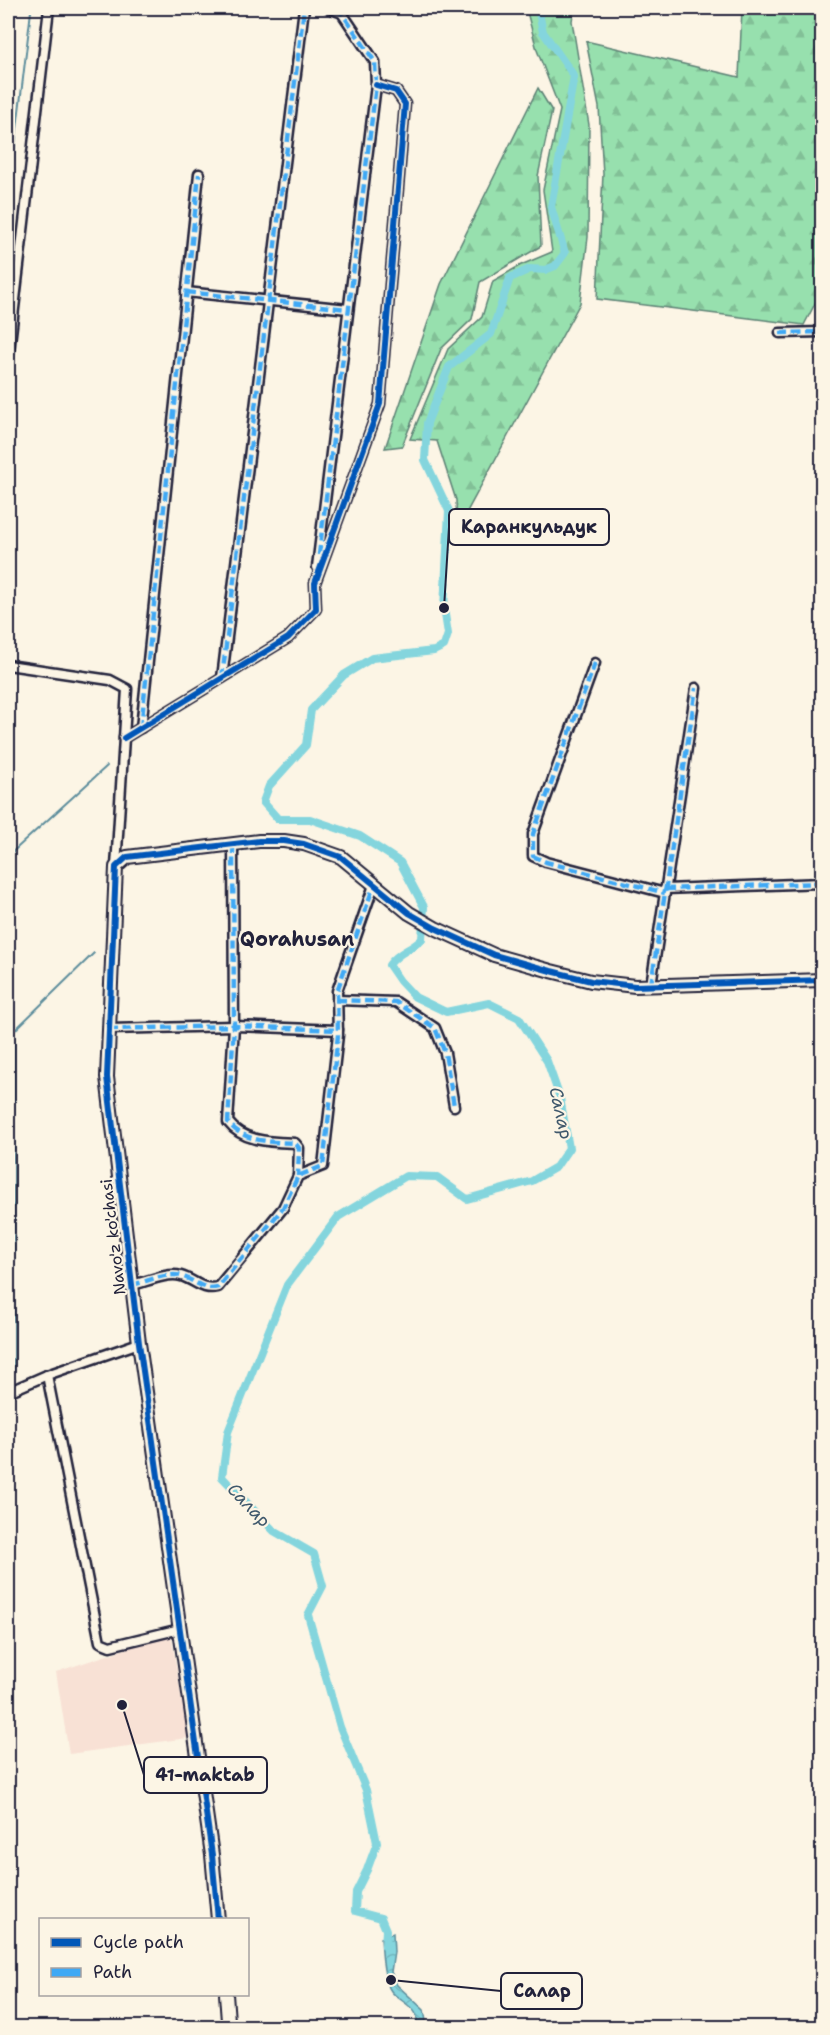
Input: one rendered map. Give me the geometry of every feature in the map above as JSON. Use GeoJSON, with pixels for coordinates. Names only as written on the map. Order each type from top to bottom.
{"type":"FeatureCollection","features":[{"type":"Feature","properties":{"kind":"street"},"geometry":{"type":"LineString","coordinates":[[8,360],[49,8]]}},
{"type":"Feature","properties":{"kind":"street"},"geometry":{"type":"LineString","coordinates":[[222,678],[304,8]]}},
{"type":"Feature","properties":{"kind":"street"},"geometry":{"type":"LineString","coordinates":[[124,738],[288,638],[316,609],[315,583],[376,85],[375,62],[342,13],[329,8]]}},
{"type":"Feature","properties":{"kind":"street"},"geometry":{"type":"LineString","coordinates":[[315,583],[380,404],[405,104],[396,91],[376,85]]}},
{"type":"Feature","properties":{"kind":"street"},"geometry":{"type":"LineString","coordinates":[[141,728],[199,174]]}},
{"type":"Feature","properties":{"kind":"street"},"geometry":{"type":"LineString","coordinates":[[186,292],[348,309]]}},
{"type":"Feature","properties":{"kind":"street"},"geometry":{"type":"LineString","coordinates":[[780,333],[822,332]]}},
{"type":"Feature","properties":{"kind":"street"},"geometry":{"type":"LineString","coordinates":[[595,663],[533,834],[533,856],[546,862],[665,891],[822,883]]}},
{"type":"Feature","properties":{"kind":"street"},"geometry":{"type":"LineString","coordinates":[[8,665],[110,680],[127,689],[116,867]]}},
{"type":"Feature","properties":{"kind":"street"},"geometry":{"type":"LineString","coordinates":[[651,985],[696,688]]}},
{"type":"Feature","properties":{"kind":"street"},"geometry":{"type":"LineString","coordinates":[[116,867],[128,857],[259,841],[304,844],[341,857],[409,913],[435,927],[494,955],[551,971],[600,982],[651,985],[822,980]]}},
{"type":"Feature","properties":{"kind":"street"},"geometry":{"type":"LineString","coordinates":[[117,845],[128,857]]}},
{"type":"Feature","properties":{"kind":"street"},"geometry":{"type":"LineString","coordinates":[[233,845],[234,1026],[228,1122],[257,1141],[295,1143],[299,1148],[298,1176]]}},
{"type":"Feature","properties":{"kind":"street","name":"Navo'z ko'chasi"},"geometry":{"type":"LineString","coordinates":[[116,867],[106,1077],[139,1343],[213,1855],[218,1918]]}},
{"type":"Feature","properties":{"kind":"street"},"geometry":{"type":"LineString","coordinates":[[132,1285],[181,1276],[203,1287],[210,1289],[218,1287],[283,1208],[298,1176],[302,1172],[323,1166],[338,1030],[337,991],[374,885]]}},
{"type":"Feature","properties":{"kind":"street"},"geometry":{"type":"LineString","coordinates":[[337,1000],[396,1002],[435,1028],[445,1053],[454,1106]]}},
{"type":"Feature","properties":{"kind":"street"},"geometry":{"type":"LineString","coordinates":[[109,1029],[234,1026],[338,1030]]}},
{"type":"Feature","properties":{"kind":"street"},"geometry":{"type":"LineString","coordinates":[[8,1392],[47,1375],[139,1343]]}},
{"type":"Feature","properties":{"kind":"street"},"geometry":{"type":"LineString","coordinates":[[47,1375],[100,1642],[110,1646],[180,1629]]}},
{"type":"Feature","properties":{"kind":"street"},"geometry":{"type":"LineString","coordinates":[[226,1996],[228,2021],[232,2028]]}},
{"type":"Feature","properties":{"kind":"shaded area"},"geometry":{"type":"Polygon","coordinates":[[[171,1634],[188,1738],[69,1754],[56,1672],[171,1634]]]}},
{"type":"Feature","properties":{"kind":"green space"},"geometry":{"type":"Polygon","coordinates":[[[526,8],[574,8],[572,21],[589,125],[588,237],[580,303],[457,530],[456,500],[437,441],[410,439],[448,349],[482,317],[493,281],[521,265],[552,252],[543,190],[560,110],[537,50],[526,8]]]}},
{"type":"Feature","properties":{"kind":"green space"},"geometry":{"type":"Polygon","coordinates":[[[742,8],[822,8],[822,290],[804,325],[597,299],[603,174],[599,107],[586,41],[739,77],[742,8]]]}},
{"type":"Feature","properties":{"kind":"green space"},"geometry":{"type":"Polygon","coordinates":[[[538,88],[552,111],[538,176],[541,246],[480,282],[472,319],[441,349],[402,446],[385,448],[441,284],[538,88]]]}},
{"type":"Feature","properties":{"kind":"water"},"geometry":{"type":"Polygon","coordinates":[[[393,1933],[394,1952],[391,1972],[397,1985],[424,2010],[426,2021],[421,2027],[414,2027],[417,2016],[391,1991],[386,1980],[381,1938],[393,1933]]]}},
{"type":"Feature","properties":{"kind":"waterway"},"geometry":{"type":"LineString","coordinates":[[385,1946],[386,1930],[381,1918],[355,1911],[356,1892],[377,1843],[366,1790],[340,1727],[308,1615],[323,1586],[314,1554],[274,1531],[222,1477],[228,1432],[287,1285],[338,1217],[406,1176],[437,1177],[467,1199],[532,1181],[556,1167],[569,1148],[560,1098],[547,1061],[519,1018],[489,1003],[446,1012],[415,997],[389,965],[422,939],[424,907],[400,862],[360,836],[310,819],[278,819],[263,802],[269,786],[306,745],[311,710],[344,675],[372,658],[434,651],[444,646],[448,634],[444,608],[449,511],[425,460],[427,423],[449,367],[491,334],[510,278],[530,269],[545,270],[555,266],[565,253],[551,207],[574,76],[543,32],[538,8]]}},
{"type":"Feature","properties":{"kind":"waterway"},"geometry":{"type":"LineString","coordinates":[[8,204],[31,11]]}},
{"type":"Feature","properties":{"kind":"waterway"},"geometry":{"type":"LineString","coordinates":[[8,856],[107,766]]}},
{"type":"Feature","properties":{"kind":"waterway"},"geometry":{"type":"LineString","coordinates":[[14,1371],[14,1031],[94,953]]}},
{"type":"Feature","properties":{"kind":"waterway"},"geometry":{"type":"LineString","coordinates":[[8,1061],[14,1067]]}},
{"type":"Feature","properties":{"kind":"waterway"},"geometry":{"type":"LineString","coordinates":[[8,1270],[14,1275]]}},
{"type":"Feature","properties":{"kind":"waterway"},"geometry":{"type":"LineString","coordinates":[[8,2017],[10,2028]]}},
{"type":"Feature","properties":{"kind":"marked path"},"geometry":{"type":"LineString","coordinates":[[222,678],[304,8]]}},
{"type":"Feature","properties":{"kind":"marked path"},"geometry":{"type":"LineString","coordinates":[[319,555],[376,85],[375,62],[342,13],[329,8]]}},
{"type":"Feature","properties":{"kind":"marked path"},"geometry":{"type":"LineString","coordinates":[[141,728],[199,174]]}},
{"type":"Feature","properties":{"kind":"marked path"},"geometry":{"type":"LineString","coordinates":[[186,292],[348,309]]}},
{"type":"Feature","properties":{"kind":"marked path"},"geometry":{"type":"LineString","coordinates":[[780,333],[822,332]]}},
{"type":"Feature","properties":{"kind":"marked path"},"geometry":{"type":"LineString","coordinates":[[595,663],[533,834],[533,856],[546,862],[665,893]]}},
{"type":"Feature","properties":{"kind":"marked path"},"geometry":{"type":"LineString","coordinates":[[651,985],[696,688]]}},
{"type":"Feature","properties":{"kind":"marked path"},"geometry":{"type":"LineString","coordinates":[[233,845],[234,1026],[228,1122],[241,1134],[258,1140],[295,1143],[299,1148],[298,1176]]}},
{"type":"Feature","properties":{"kind":"marked path"},"geometry":{"type":"LineString","coordinates":[[665,889],[822,883]]}},
{"type":"Feature","properties":{"kind":"marked path"},"geometry":{"type":"LineString","coordinates":[[132,1285],[175,1275],[207,1288],[218,1287],[283,1208],[298,1176],[323,1166],[338,1035],[337,991],[374,885]]}},
{"type":"Feature","properties":{"kind":"marked path"},"geometry":{"type":"LineString","coordinates":[[337,1000],[396,1002],[435,1028],[445,1053],[454,1106]]}},
{"type":"Feature","properties":{"kind":"marked path"},"geometry":{"type":"LineString","coordinates":[[109,1029],[234,1026],[338,1030]]}},
{"type":"Feature","properties":{"kind":"cycle path"},"geometry":{"type":"LineString","coordinates":[[124,738],[288,638],[316,609],[315,583],[380,404],[405,104],[396,91],[376,85]]}},
{"type":"Feature","properties":{"kind":"cycle path"},"geometry":{"type":"LineString","coordinates":[[218,1918],[212,1855],[139,1343],[107,1077],[116,867],[127,857],[259,841],[304,844],[341,857],[409,913],[435,928],[494,955],[551,971],[591,981],[635,986],[822,980]]}},
{"type":"Feature","properties":{"kind":"place","name":"Каранкульдук"},"geometry":{"type":"Point","coordinates":[444,608]}},
{"type":"Feature","properties":{"kind":"place","name":"41-maktab"},"geometry":{"type":"Point","coordinates":[122,1705]}},
{"type":"Feature","properties":{"kind":"place","name":"Салар"},"geometry":{"type":"Point","coordinates":[391,1980]}},
{"type":"Feature","properties":{"kind":"district","name":"Qorahusan"},"geometry":{"type":"Point","coordinates":[297,939]}}]}
